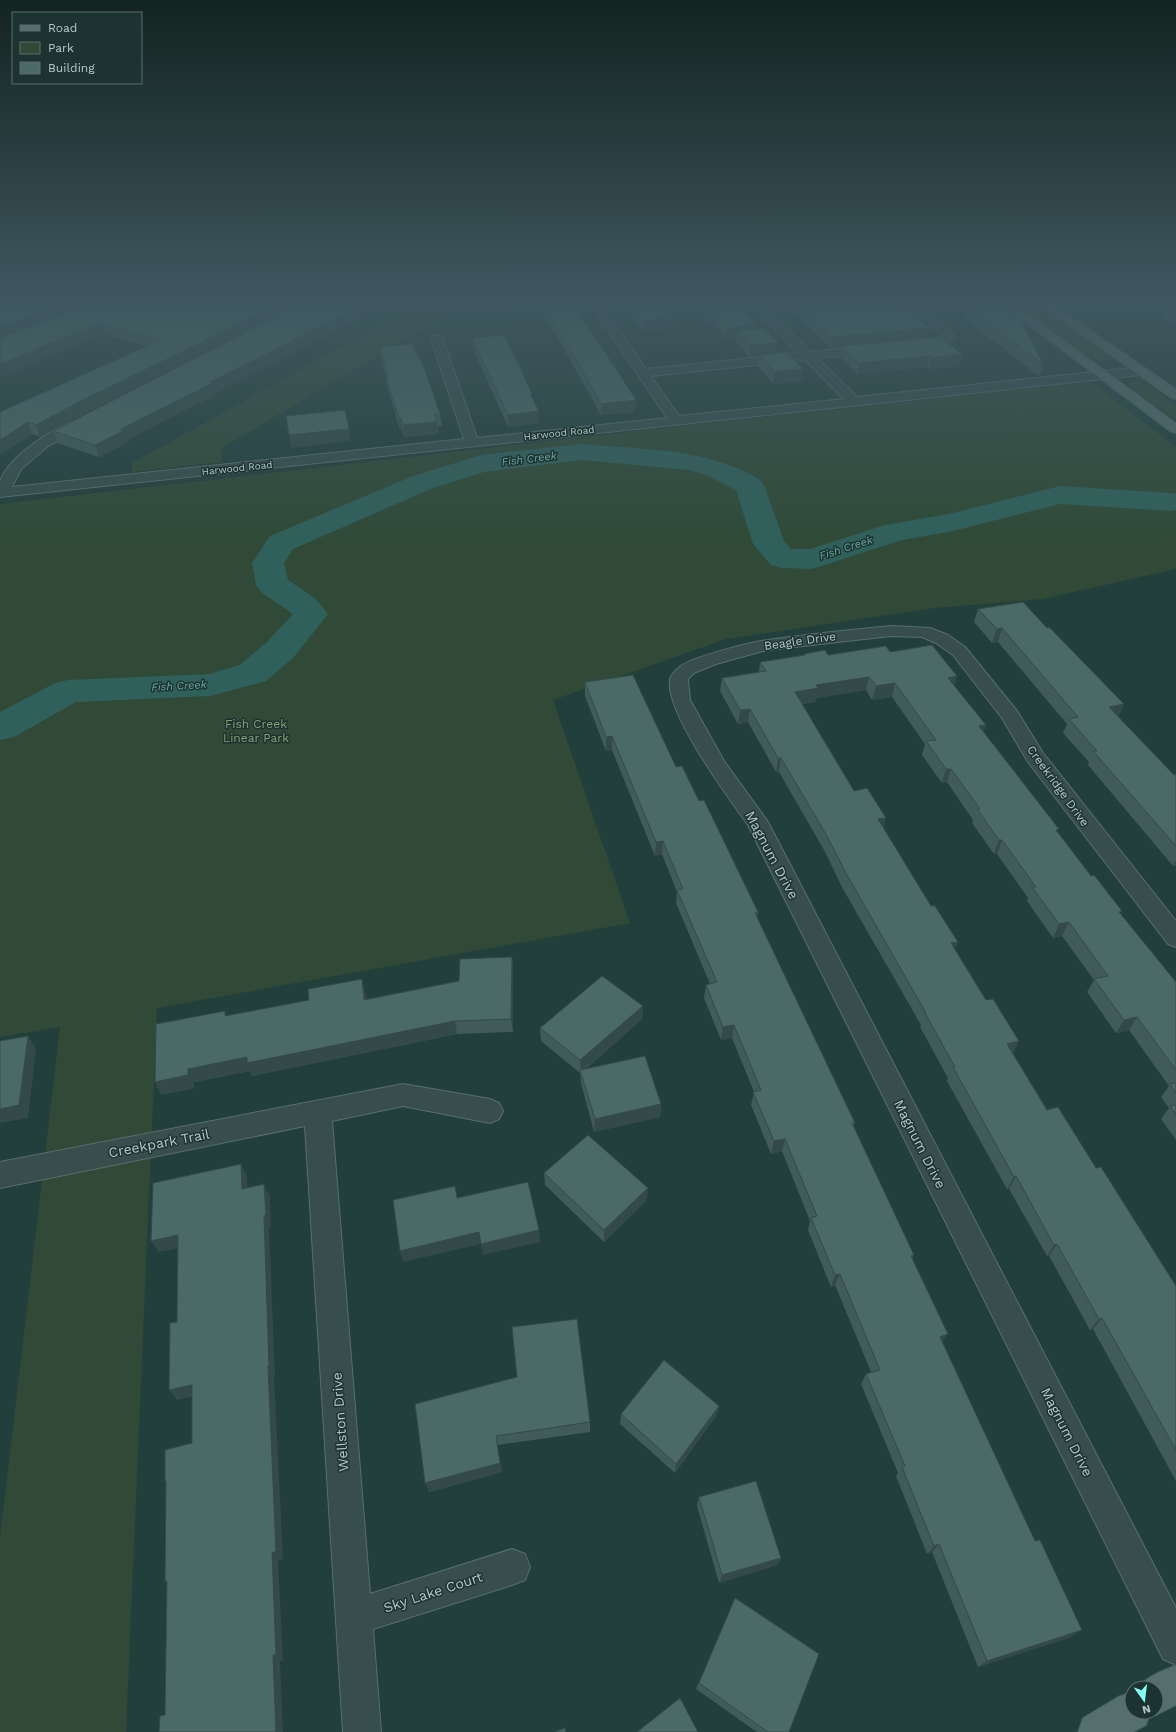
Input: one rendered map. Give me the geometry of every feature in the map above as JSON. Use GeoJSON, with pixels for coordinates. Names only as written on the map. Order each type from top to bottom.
{"type":"FeatureCollection","features":[{"type":"Feature","properties":{"kind":"main road"},"geometry":{"type":"LineString","coordinates":[[1113,382],[1176,429]]}},
{"type":"Feature","properties":{"kind":"main road"},"geometry":{"type":"LineString","coordinates":[[1157,382],[1176,395]]}},
{"type":"Feature","properties":{"kind":"main road"},"geometry":{"type":"LineString","coordinates":[[1164,1691],[1176,1684]]}},
{"type":"Feature","properties":{"kind":"main road"},"geometry":{"type":"LineString","coordinates":[[1097,1732],[1124,1715]]}},
{"type":"Feature","properties":{"kind":"street"},"geometry":{"type":"LineString","coordinates":[[452,382],[472,442]]}},
{"type":"Feature","properties":{"kind":"street"},"geometry":{"type":"LineString","coordinates":[[649,382],[676,420]]}},
{"type":"Feature","properties":{"kind":"street"},"geometry":{"type":"LineString","coordinates":[[833,382],[853,401]]}},
{"type":"Feature","properties":{"kind":"street","name":"Harwood Road"},"geometry":{"type":"LineString","coordinates":[[1,493],[1038,382]]}},
{"type":"Feature","properties":{"kind":"street"},"geometry":{"type":"LineString","coordinates":[[1,493],[15,467],[43,443],[91,417]]}},
{"type":"Feature","properties":{"kind":"street","name":"Beagle Drive"},"geometry":{"type":"LineString","coordinates":[[710,660],[766,645],[891,630]]}},
{"type":"Feature","properties":{"kind":"street","name":"Creekridge Drive"},"geometry":{"type":"LineString","coordinates":[[891,630],[924,632],[942,639],[959,651],[1010,715],[1035,757],[1176,938]]}},
{"type":"Feature","properties":{"kind":"street","name":"Magnum Drive"},"geometry":{"type":"LineString","coordinates":[[710,660],[688,669],[679,678],[681,700],[715,763],[757,822],[1176,1646]]}},
{"type":"Feature","properties":{"kind":"street","name":"Creekpark Trail"},"geometry":{"type":"LineString","coordinates":[[0,1175],[403,1095],[490,1111]]}},
{"type":"Feature","properties":{"kind":"street","name":"Wellston Drive"},"geometry":{"type":"LineString","coordinates":[[318,1112],[362,1732]]}},
{"type":"Feature","properties":{"kind":"street","name":"Sky Lake Court"},"geometry":{"type":"LineString","coordinates":[[354,1617],[512,1567]]}},
{"type":"Feature","properties":{"kind":"green space"},"geometry":{"type":"Polygon","coordinates":[[[279,382],[334,382],[222,448],[222,462],[132,472],[132,463],[279,382]]]}},
{"type":"Feature","properties":{"kind":"green space","name":"Fish Creek Linear Park"},"geometry":{"type":"Polygon","coordinates":[[[1091,382],[1176,447],[1176,569],[1043,599],[935,608],[726,639],[553,700],[630,923],[157,1008],[126,1732],[0,1732],[0,1538],[60,1027],[0,1037],[0,504],[698,424],[1091,382]]]}},
{"type":"Feature","properties":{"kind":"green space"},"geometry":{"type":"Polygon","coordinates":[[[1129,382],[1136,382],[1151,387],[1176,405],[1176,420],[1134,390],[1129,382]]]}},
{"type":"Feature","properties":{"kind":"building"},"geometry":{"type":"Polygon","coordinates":[[[67,382],[120,382],[36,425],[28,422],[0,440],[0,412],[67,382]]]}},
{"type":"Feature","properties":{"kind":"building"},"geometry":{"type":"Polygon","coordinates":[[[149,382],[213,383],[121,429],[125,430],[95,445],[53,431],[149,382]]]}},
{"type":"Feature","properties":{"kind":"building"},"geometry":{"type":"Polygon","coordinates":[[[388,382],[429,382],[440,414],[435,414],[437,422],[403,425],[401,418],[399,418],[388,382]]]}},
{"type":"Feature","properties":{"kind":"building"},"geometry":{"type":"Polygon","coordinates":[[[492,382],[526,382],[532,394],[530,394],[539,411],[508,415],[492,382]]]}},
{"type":"Feature","properties":{"kind":"building"},"geometry":{"type":"Polygon","coordinates":[[[589,382],[624,382],[636,400],[601,404],[589,382]]]}},
{"type":"Feature","properties":{"kind":"building"},"geometry":{"type":"Polygon","coordinates":[[[345,410],[349,429],[289,435],[286,416],[345,410]]]}},
{"type":"Feature","properties":{"kind":"building"},"geometry":{"type":"Polygon","coordinates":[[[1023,602],[1047,628],[1049,627],[1124,704],[1109,707],[1174,775],[1176,774],[1176,846],[1093,751],[1097,751],[1069,719],[1078,717],[1002,628],[997,629],[978,609],[1023,602]]]}},
{"type":"Feature","properties":{"kind":"building"},"geometry":{"type":"Polygon","coordinates":[[[932,645],[957,676],[948,678],[986,725],[979,726],[1059,829],[1056,830],[1091,876],[1094,875],[1122,911],[1119,912],[1176,982],[1176,1070],[1137,1017],[1124,1020],[1094,979],[1108,976],[1069,922],[1059,924],[1032,887],[1036,887],[1002,840],[999,840],[977,809],[980,809],[951,769],[946,769],[926,741],[936,740],[895,683],[876,686],[869,677],[816,685],[818,688],[795,692],[854,791],[867,788],[886,818],[878,819],[931,906],[935,906],[958,942],[951,943],[986,1000],[993,999],[1019,1041],[1007,1044],[1047,1110],[1058,1107],[1096,1168],[1101,1167],[1176,1286],[1176,1450],[1102,1318],[1099,1319],[1057,1244],[1054,1245],[1016,1176],[1014,1177],[953,1067],[955,1067],[926,1013],[847,875],[827,836],[781,758],[778,758],[750,709],[740,710],[722,678],[766,671],[760,662],[805,655],[804,654],[825,650],[828,655],[886,646],[890,652],[932,645]]]}},
{"type":"Feature","properties":{"kind":"building"},"geometry":{"type":"Polygon","coordinates":[[[633,675],[676,767],[682,766],[699,801],[704,800],[758,912],[755,913],[855,1123],[852,1123],[914,1255],[911,1256],[948,1334],[940,1337],[1035,1541],[1040,1540],[1082,1630],[987,1661],[939,1544],[934,1546],[902,1467],[905,1466],[866,1374],[880,1370],[840,1274],[835,1275],[811,1218],[817,1216],[785,1139],[774,1141],[753,1092],[761,1090],[734,1025],[723,1027],[706,985],[717,982],[677,890],[683,889],[663,841],[656,842],[612,736],[606,737],[585,682],[633,675]]]}},
{"type":"Feature","properties":{"kind":"building"},"geometry":{"type":"Polygon","coordinates":[[[512,957],[511,1019],[455,1021],[247,1063],[247,1057],[188,1069],[188,1075],[155,1082],[156,1024],[225,1011],[225,1016],[309,1000],[308,989],[362,979],[364,1000],[459,981],[460,959],[512,957]]]}},
{"type":"Feature","properties":{"kind":"building"},"geometry":{"type":"Polygon","coordinates":[[[602,976],[643,1006],[580,1060],[540,1028],[602,976]]]}},
{"type":"Feature","properties":{"kind":"building"},"geometry":{"type":"Polygon","coordinates":[[[28,1036],[19,1105],[0,1109],[0,1041],[28,1036]]]}},
{"type":"Feature","properties":{"kind":"building"},"geometry":{"type":"Polygon","coordinates":[[[645,1056],[661,1104],[595,1119],[580,1070],[645,1056]]]}},
{"type":"Feature","properties":{"kind":"building"},"geometry":{"type":"Polygon","coordinates":[[[1176,1083],[1176,1093],[1170,1084],[1176,1083]]]}},
{"type":"Feature","properties":{"kind":"building"},"geometry":{"type":"Polygon","coordinates":[[[1176,1105],[1176,1114],[1170,1106],[1176,1105]]]}},
{"type":"Feature","properties":{"kind":"building"},"geometry":{"type":"Polygon","coordinates":[[[588,1135],[648,1188],[604,1230],[544,1173],[588,1135]]]}},
{"type":"Feature","properties":{"kind":"building"},"geometry":{"type":"Polygon","coordinates":[[[241,1164],[242,1189],[264,1184],[266,1215],[264,1216],[268,1366],[276,1551],[272,1553],[276,1655],[273,1655],[276,1732],[159,1732],[160,1716],[165,1715],[167,1581],[165,1582],[165,1450],[192,1443],[192,1385],[169,1390],[170,1323],[177,1322],[178,1235],[151,1241],[153,1183],[241,1164]]]}},
{"type":"Feature","properties":{"kind":"building"},"geometry":{"type":"Polygon","coordinates":[[[528,1182],[539,1230],[481,1244],[479,1232],[400,1251],[393,1200],[455,1186],[457,1198],[528,1182]]]}},
{"type":"Feature","properties":{"kind":"building"},"geometry":{"type":"Polygon","coordinates":[[[577,1319],[590,1422],[496,1436],[500,1463],[425,1483],[415,1404],[517,1377],[512,1327],[577,1319]]]}},
{"type":"Feature","properties":{"kind":"building"},"geometry":{"type":"Polygon","coordinates":[[[664,1360],[719,1406],[676,1464],[621,1414],[664,1360]]]}},
{"type":"Feature","properties":{"kind":"building"},"geometry":{"type":"Polygon","coordinates":[[[756,1481],[781,1558],[722,1575],[699,1497],[756,1481]]]}},
{"type":"Feature","properties":{"kind":"building"},"geometry":{"type":"Polygon","coordinates":[[[735,1598],[819,1654],[789,1732],[768,1732],[699,1683],[735,1598]]]}},
{"type":"Feature","properties":{"kind":"building"},"geometry":{"type":"Polygon","coordinates":[[[680,1698],[698,1732],[637,1732],[680,1698]]]}},
{"type":"Feature","properties":{"kind":"building"},"geometry":{"type":"Polygon","coordinates":[[[565,1728],[566,1732],[554,1732],[565,1728]]]}},
{"type":"Feature","properties":{"kind":"waterway","name":"Fish Creek"},"geometry":{"type":"LineString","coordinates":[[0,728],[68,691],[210,685],[253,673],[280,650],[311,614],[304,606],[273,585],[268,563],[281,543],[423,482],[481,464],[582,452],[691,462],[716,469],[749,485],[769,544],[782,558],[812,559],[896,532],[949,523],[1060,495],[1171,502]]}}]}
